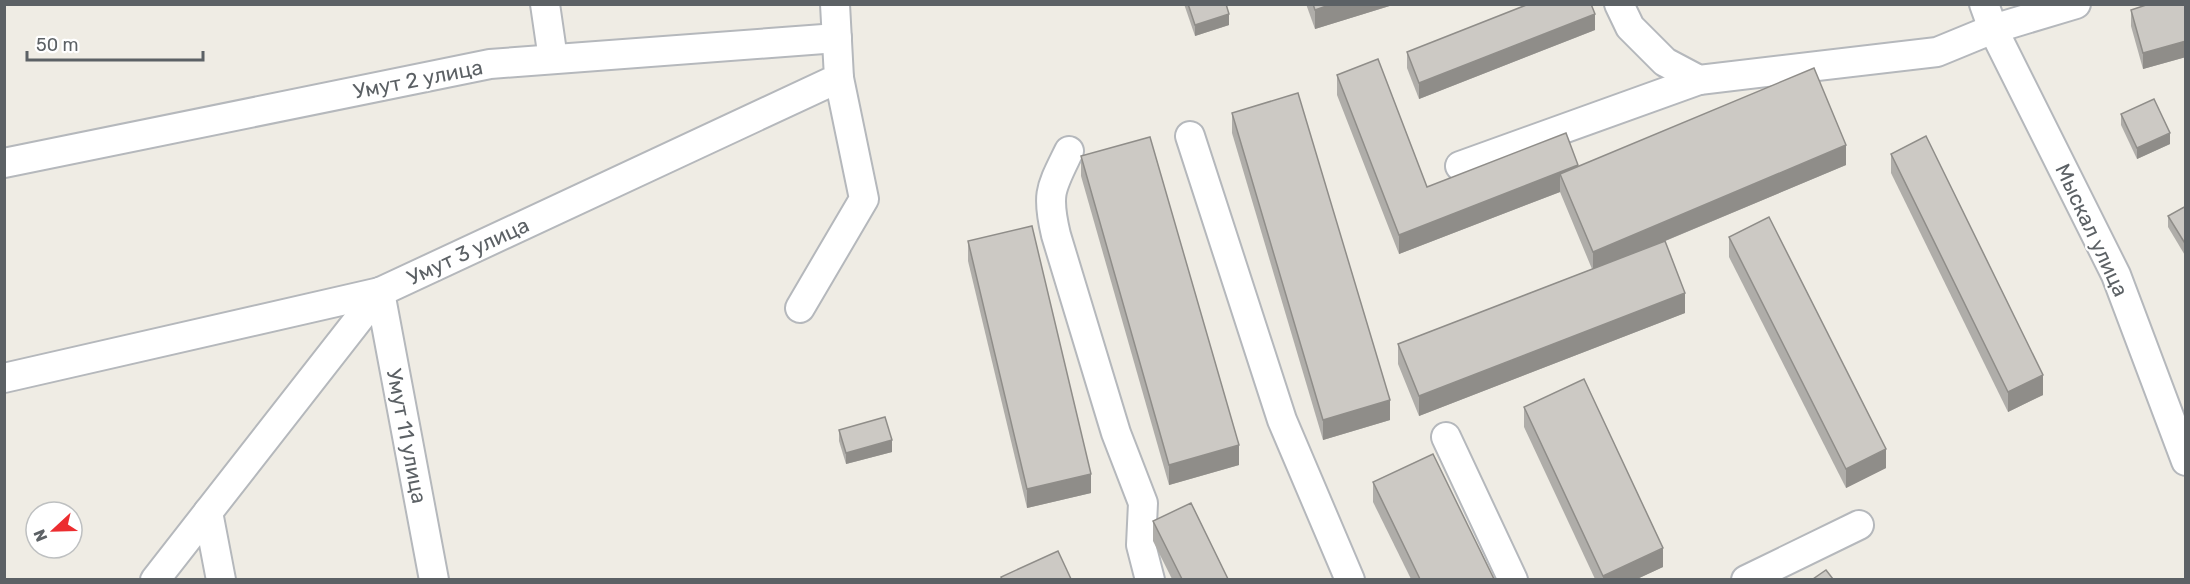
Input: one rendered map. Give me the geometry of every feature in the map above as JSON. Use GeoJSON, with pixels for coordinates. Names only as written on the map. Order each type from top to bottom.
{"type":"FeatureCollection","features":[{"type":"Feature","properties":{"kind":"street"},"geometry":{"type":"LineString","coordinates":[[545,4],[553,59]]}},
{"type":"Feature","properties":{"kind":"street"},"geometry":{"type":"LineString","coordinates":[[800,308],[864,199],[839,78],[835,4]]}},
{"type":"Feature","properties":{"kind":"street"},"geometry":{"type":"LineString","coordinates":[[1619,4],[1630,27],[1665,62],[1699,80]]}},
{"type":"Feature","properties":{"kind":"street"},"geometry":{"type":"LineString","coordinates":[[1460,166],[1699,80],[1937,52],[1989,17],[2076,4]]}},
{"type":"Feature","properties":{"kind":"street","name":"Мыскал улица"},"geometry":{"type":"LineString","coordinates":[[1989,17],[2116,275],[2186,461]]}},
{"type":"Feature","properties":{"kind":"street","name":"Умут 2 улица"},"geometry":{"type":"LineString","coordinates":[[4,163],[490,64],[837,38]]}},
{"type":"Feature","properties":{"kind":"street","name":"Умут 3 улица"},"geometry":{"type":"LineString","coordinates":[[4,378],[380,292],[839,78]]}},
{"type":"Feature","properties":{"kind":"street"},"geometry":{"type":"LineString","coordinates":[[1190,136],[1282,420],[1350,579]]}},
{"type":"Feature","properties":{"kind":"street"},"geometry":{"type":"LineString","coordinates":[[1069,151],[1050,192],[1049,207],[1116,433],[1143,503],[1141,544],[1150,579]]}},
{"type":"Feature","properties":{"kind":"street"},"geometry":{"type":"LineString","coordinates":[[155,579],[380,292]]}},
{"type":"Feature","properties":{"kind":"street","name":"Умут 11 улица"},"geometry":{"type":"LineString","coordinates":[[380,292],[434,579]]}},
{"type":"Feature","properties":{"kind":"street"},"geometry":{"type":"LineString","coordinates":[[1446,437],[1513,579]]}},
{"type":"Feature","properties":{"kind":"street"},"geometry":{"type":"LineString","coordinates":[[208,512],[221,579]]}},
{"type":"Feature","properties":{"kind":"street"},"geometry":{"type":"LineString","coordinates":[[1746,579],[1859,525]]}},
{"type":"Feature","properties":{"kind":"building"},"geometry":{"type":"Polygon","coordinates":[[[1188,4],[1226,4],[1229,14],[1195,25],[1188,4]]]}},
{"type":"Feature","properties":{"kind":"building"},"geometry":{"type":"Polygon","coordinates":[[[1313,4],[1332,4],[1315,10],[1313,4]]]}},
{"type":"Feature","properties":{"kind":"building"},"geometry":{"type":"Polygon","coordinates":[[[1529,4],[1591,4],[1595,14],[1419,83],[1407,52],[1529,4]]]}},
{"type":"Feature","properties":{"kind":"building"},"geometry":{"type":"Polygon","coordinates":[[[2149,4],[2186,4],[2186,41],[2143,53],[2131,10],[2149,4]]]}},
{"type":"Feature","properties":{"kind":"building"},"geometry":{"type":"Polygon","coordinates":[[[1378,59],[1427,187],[1566,133],[1578,165],[1399,235],[1337,75],[1378,59]]]}},
{"type":"Feature","properties":{"kind":"building"},"geometry":{"type":"Polygon","coordinates":[[[1814,68],[1846,145],[1593,252],[1560,174],[1814,68]]]}},
{"type":"Feature","properties":{"kind":"building"},"geometry":{"type":"Polygon","coordinates":[[[1298,93],[1390,400],[1323,420],[1232,113],[1298,93]]]}},
{"type":"Feature","properties":{"kind":"building"},"geometry":{"type":"Polygon","coordinates":[[[2154,99],[2170,133],[2137,148],[2121,114],[2154,99]]]}},
{"type":"Feature","properties":{"kind":"building"},"geometry":{"type":"Polygon","coordinates":[[[1926,136],[2043,375],[2008,392],[1891,154],[1926,136]]]}},
{"type":"Feature","properties":{"kind":"building"},"geometry":{"type":"Polygon","coordinates":[[[1150,137],[1239,445],[1169,465],[1081,156],[1150,137]]]}},
{"type":"Feature","properties":{"kind":"building"},"geometry":{"type":"Polygon","coordinates":[[[2186,206],[2186,245],[2168,216],[2186,206]]]}},
{"type":"Feature","properties":{"kind":"building"},"geometry":{"type":"Polygon","coordinates":[[[1769,217],[1886,449],[1846,469],[1729,237],[1769,217]]]}},
{"type":"Feature","properties":{"kind":"building"},"geometry":{"type":"Polygon","coordinates":[[[1032,226],[1091,474],[1027,489],[968,241],[1032,226]]]}},
{"type":"Feature","properties":{"kind":"building"},"geometry":{"type":"Polygon","coordinates":[[[1665,241],[1685,293],[1419,396],[1398,344],[1665,241]]]}},
{"type":"Feature","properties":{"kind":"building"},"geometry":{"type":"Polygon","coordinates":[[[1584,379],[1663,548],[1603,576],[1524,407],[1584,379]]]}},
{"type":"Feature","properties":{"kind":"building"},"geometry":{"type":"Polygon","coordinates":[[[885,417],[892,440],[846,453],[839,430],[885,417]]]}},
{"type":"Feature","properties":{"kind":"building"},"geometry":{"type":"Polygon","coordinates":[[[1433,454],[1494,579],[1420,579],[1373,482],[1433,454]]]}},
{"type":"Feature","properties":{"kind":"building"},"geometry":{"type":"Polygon","coordinates":[[[1191,503],[1228,579],[1182,579],[1153,521],[1191,503]]]}},
{"type":"Feature","properties":{"kind":"building"},"geometry":{"type":"Polygon","coordinates":[[[1058,551],[1071,579],[1002,579],[1001,577],[1058,551]]]}},
{"type":"Feature","properties":{"kind":"building"},"geometry":{"type":"Polygon","coordinates":[[[1826,570],[1833,579],[1813,579],[1826,570]]]}}]}
